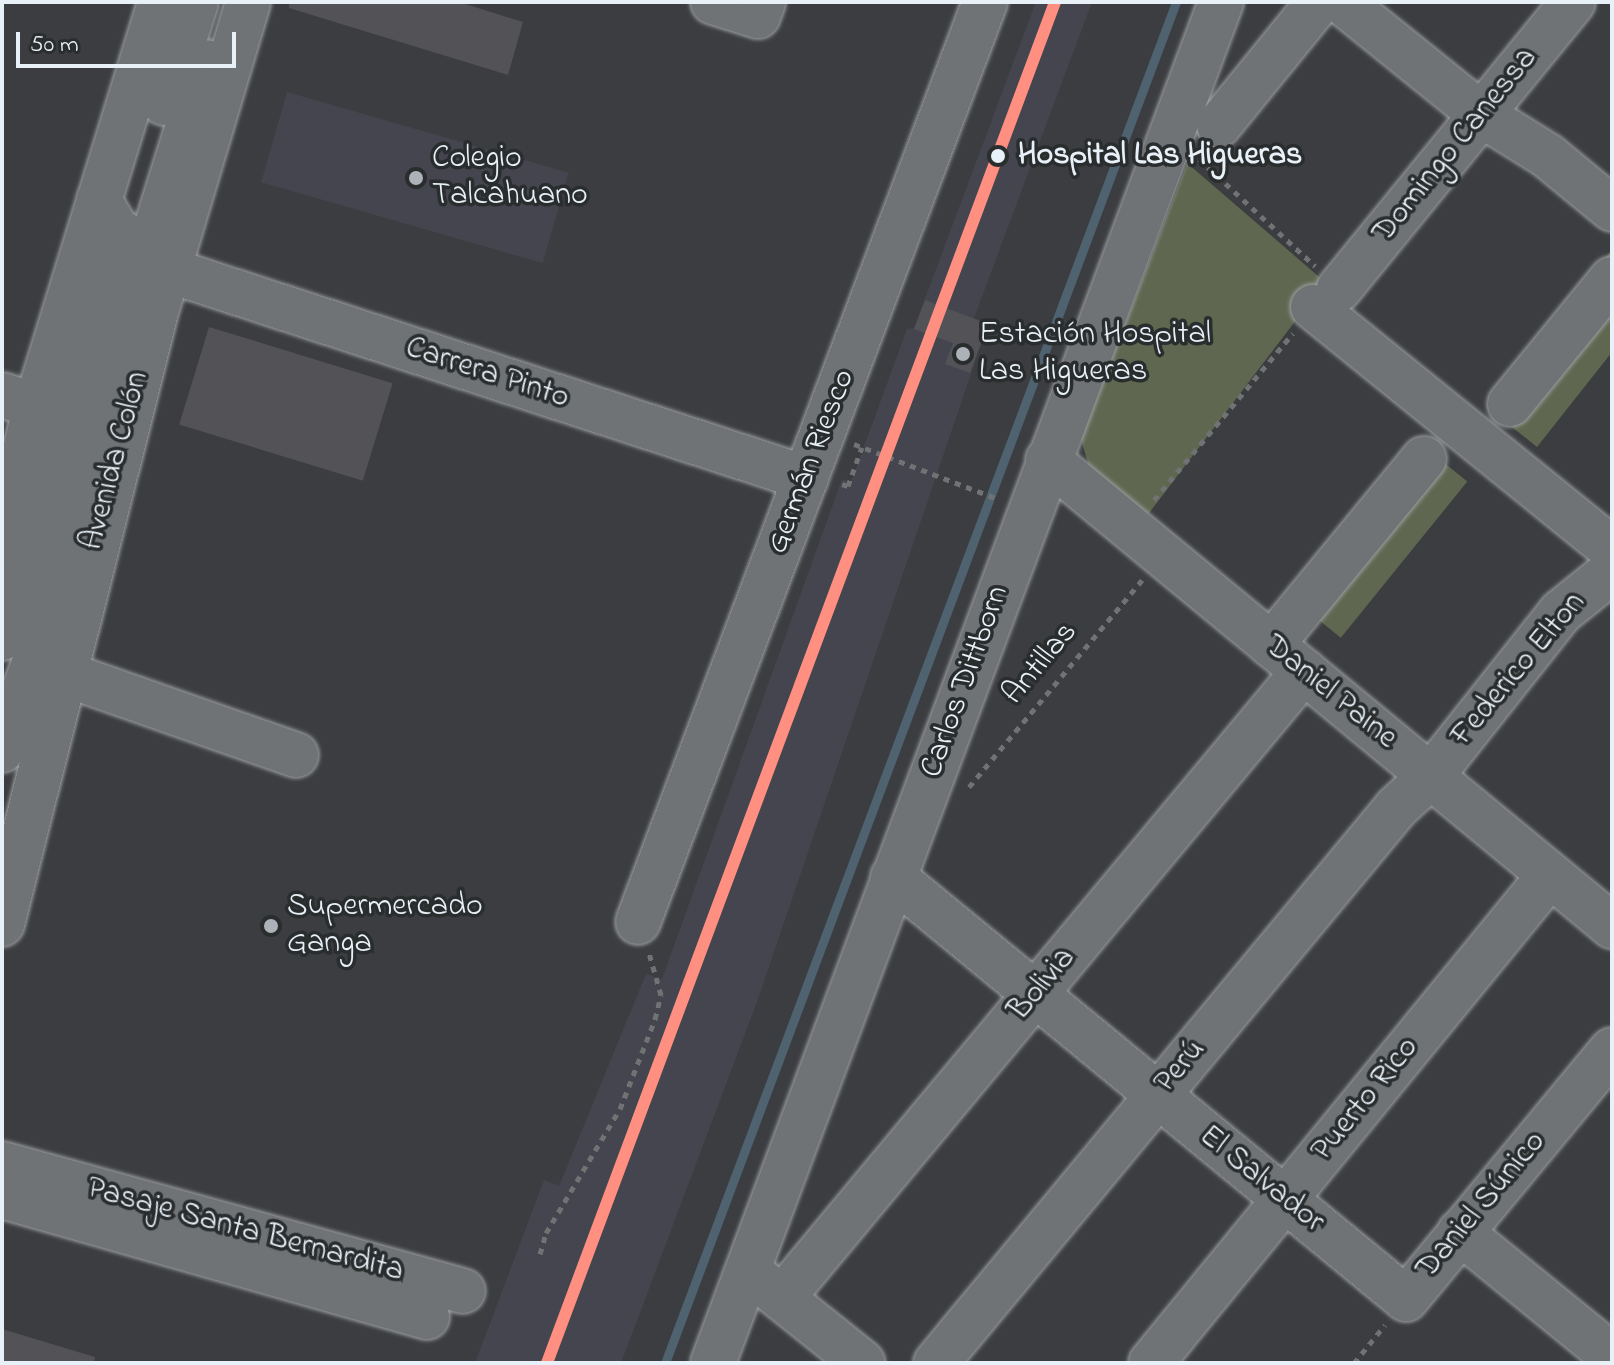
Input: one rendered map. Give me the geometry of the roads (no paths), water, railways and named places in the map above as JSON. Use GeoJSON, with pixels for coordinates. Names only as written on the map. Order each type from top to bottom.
{"type":"FeatureCollection","features":[{"type":"Feature","properties":{"kind":"street"},"geometry":{"type":"LineString","coordinates":[[2,544],[19,400],[99,200],[160,2]]}},
{"type":"Feature","properties":{"kind":"street"},"geometry":{"type":"LineString","coordinates":[[2,638],[55,435],[146,256],[196,2]]}},
{"type":"Feature","properties":{"kind":"street"},"geometry":{"type":"LineString","coordinates":[[2,750],[50,620],[146,256],[227,2]]}},
{"type":"Feature","properties":{"kind":"street","name":"Avenida Colón"},"geometry":{"type":"LineString","coordinates":[[2,924],[62,673],[146,256],[248,2]]}},
{"type":"Feature","properties":{"kind":"street"},"geometry":{"type":"LineString","coordinates":[[713,2],[758,16],[763,2]]}},
{"type":"Feature","properties":{"kind":"street","name":"Germán Riesco"},"geometry":{"type":"LineString","coordinates":[[638,922],[985,2]]}},
{"type":"Feature","properties":{"kind":"street","name":"Carlos Dittborn"},"geometry":{"type":"LineString","coordinates":[[713,1363],[1221,2]]}},
{"type":"Feature","properties":{"kind":"street"},"geometry":{"type":"LineString","coordinates":[[1219,125],[1319,2]]}},
{"type":"Feature","properties":{"kind":"street"},"geometry":{"type":"LineString","coordinates":[[1342,2],[1482,115],[1548,156],[1612,209]]}},
{"type":"Feature","properties":{"kind":"street","name":"Domingo Canessa"},"geometry":{"type":"LineString","coordinates":[[1573,2],[1482,115],[1326,298],[1612,549]]}},
{"type":"Feature","properties":{"kind":"street"},"geometry":{"type":"LineString","coordinates":[[99,200],[146,256]]}},
{"type":"Feature","properties":{"kind":"street","name":"Carrera Pinto"},"geometry":{"type":"LineString","coordinates":[[146,256],[806,478]]}},
{"type":"Feature","properties":{"kind":"street"},"geometry":{"type":"LineString","coordinates":[[1510,404],[1612,279]]}},
{"type":"Feature","properties":{"kind":"street","name":"Bolivia"},"geometry":{"type":"LineString","coordinates":[[782,1298],[1035,994],[1287,658],[1424,459]]}},
{"type":"Feature","properties":{"kind":"street","name":"Daniel Paine"},"geometry":{"type":"LineString","coordinates":[[1048,460],[1612,926]]}},
{"type":"Feature","properties":{"kind":"street","name":"Federico Elton"},"geometry":{"type":"LineString","coordinates":[[1431,776],[1561,612],[1612,571]]}},
{"type":"Feature","properties":{"kind":"street"},"geometry":{"type":"LineString","coordinates":[[62,673],[296,755]]}},
{"type":"Feature","properties":{"kind":"street","name":"Perú"},"geometry":{"type":"LineString","coordinates":[[936,1363],[1397,807],[1431,776]]}},
{"type":"Feature","properties":{"kind":"street","name":"Puerto Rico"},"geometry":{"type":"LineString","coordinates":[[1151,1363],[1550,875]]}},
{"type":"Feature","properties":{"kind":"street","name":"El Salvador"},"geometry":{"type":"LineString","coordinates":[[893,877],[1406,1299]]}},
{"type":"Feature","properties":{"kind":"street","name":"Daniel Súnico"},"geometry":{"type":"LineString","coordinates":[[1406,1299],[1612,1050]]}},
{"type":"Feature","properties":{"kind":"street"},"geometry":{"type":"LineString","coordinates":[[10,1177],[427,1317]]}},
{"type":"Feature","properties":{"kind":"street","name":"Pasaje Santa Bernardita"},"geometry":{"type":"LineString","coordinates":[[10,1177],[463,1291]]}},
{"type":"Feature","properties":{"kind":"street"},"geometry":{"type":"LineString","coordinates":[[1460,1232],[1599,1346]]}},
{"type":"Feature","properties":{"kind":"street"},"geometry":{"type":"LineString","coordinates":[[747,1269],[863,1363]]}},
{"type":"Feature","properties":{"kind":"waterway"},"geometry":{"type":"LineString","coordinates":[[665,1363],[1176,2]]}},
{"type":"Feature","properties":{"kind":"place","name":"Hospital Las Higueras"},"geometry":{"type":"Point","coordinates":[998,156]}},
{"type":"Feature","properties":{"kind":"place","name":"Colegio Talcahuano"},"geometry":{"type":"Point","coordinates":[416,178]}},
{"type":"Feature","properties":{"kind":"place","name":"Estación Hospital Las Higueras"},"geometry":{"type":"Point","coordinates":[963,354]}},
{"type":"Feature","properties":{"kind":"place","name":"Supermercado Ganga"},"geometry":{"type":"Point","coordinates":[271,926]}}]}
